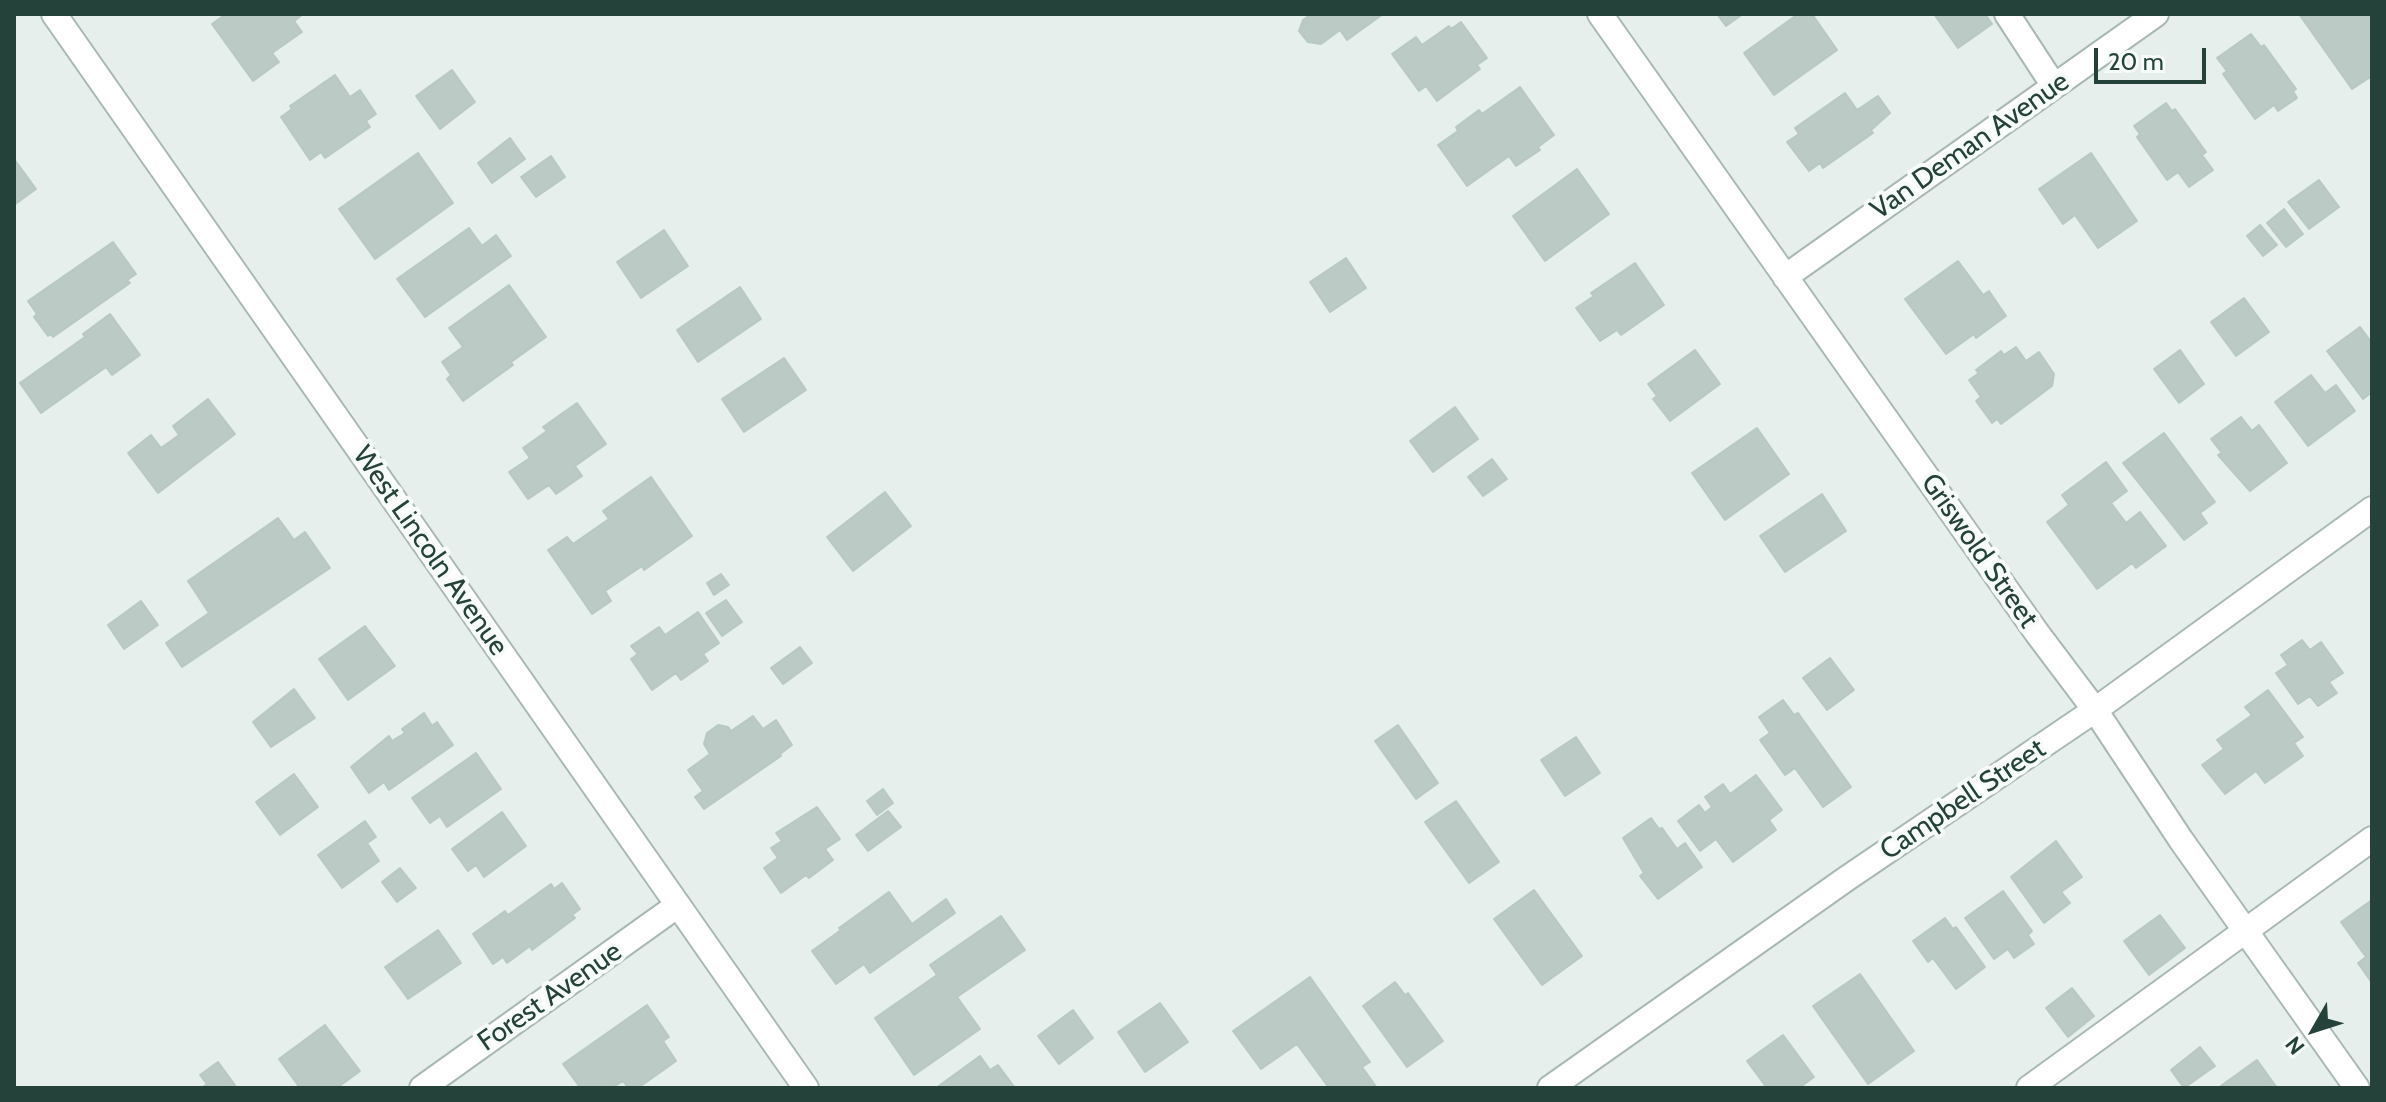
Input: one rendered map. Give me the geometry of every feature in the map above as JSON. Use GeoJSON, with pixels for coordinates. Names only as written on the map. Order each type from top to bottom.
{"type":"FeatureCollection","features":[{"type":"Feature","properties":{"kind":"street","name":"West Lincoln Avenue"},"geometry":{"type":"LineString","coordinates":[[54,14],[806,1088]]}},
{"type":"Feature","properties":{"kind":"street","name":"Griswold Street"},"geometry":{"type":"LineString","coordinates":[[1600,14],[2037,633],[2095,710],[2181,840],[2357,1088]]}},
{"type":"Feature","properties":{"kind":"street"},"geometry":{"type":"LineString","coordinates":[[2007,14],[2054,86]]}},
{"type":"Feature","properties":{"kind":"street","name":"Van Deman Avenue"},"geometry":{"type":"LineString","coordinates":[[1785,277],[2156,14]]}},
{"type":"Feature","properties":{"kind":"street","name":"Campbell Street"},"geometry":{"type":"LineString","coordinates":[[1550,1088],[1846,879],[2095,710],[2372,509]]}},
{"type":"Feature","properties":{"kind":"street"},"geometry":{"type":"LineString","coordinates":[[2029,1088],[2372,839]]}},
{"type":"Feature","properties":{"kind":"street","name":"Forest Avenue"},"geometry":{"type":"LineString","coordinates":[[422,1088],[678,905]]}},
{"type":"Feature","properties":{"kind":"building"},"geometry":{"type":"Polygon","coordinates":[[[226,14],[303,14],[294,21],[302,32],[272,53],[279,62],[253,81],[212,24],[226,14]]]}},
{"type":"Feature","properties":{"kind":"building"},"geometry":{"type":"Polygon","coordinates":[[[1311,14],[1383,14],[1347,40],[1340,30],[1321,44],[1308,42],[1299,31],[1303,20],[1311,14]]]}},
{"type":"Feature","properties":{"kind":"building"},"geometry":{"type":"Polygon","coordinates":[[[1717,14],[1743,14],[1726,26],[1717,14]]]}},
{"type":"Feature","properties":{"kind":"building"},"geometry":{"type":"Polygon","coordinates":[[[1798,14],[1812,14],[1837,50],[1774,95],[1744,53],[1798,14]]]}},
{"type":"Feature","properties":{"kind":"building"},"geometry":{"type":"Polygon","coordinates":[[[1934,14],[1985,14],[1992,24],[1958,48],[1934,14]]]}},
{"type":"Feature","properties":{"kind":"building"},"geometry":{"type":"Polygon","coordinates":[[[2299,14],[2368,14],[2372,19],[2372,76],[2352,89],[2299,14]]]}},
{"type":"Feature","properties":{"kind":"building"},"geometry":{"type":"Polygon","coordinates":[[[1461,22],[1487,58],[1477,65],[1480,69],[1437,101],[1426,86],[1419,91],[1392,54],[1416,37],[1422,45],[1449,26],[1451,29],[1461,22]]]}},
{"type":"Feature","properties":{"kind":"building"},"geometry":{"type":"Polygon","coordinates":[[[2251,34],[2261,47],[2264,45],[2296,89],[2293,91],[2297,98],[2278,111],[2274,105],[2255,119],[2223,74],[2227,71],[2217,58],[2251,34]]]}},
{"type":"Feature","properties":{"kind":"building"},"geometry":{"type":"Polygon","coordinates":[[[452,70],[475,102],[440,129],[416,96],[452,70]]]}},
{"type":"Feature","properties":{"kind":"building"},"geometry":{"type":"Polygon","coordinates":[[[335,75],[350,97],[360,90],[376,114],[366,121],[370,127],[325,158],[321,152],[310,160],[281,117],[292,109],[290,106],[335,75]]]}},
{"type":"Feature","properties":{"kind":"building"},"geometry":{"type":"Polygon","coordinates":[[[1520,87],[1554,135],[1538,147],[1540,150],[1516,166],[1509,156],[1467,186],[1438,145],[1479,110],[1482,114],[1520,87]]]}},
{"type":"Feature","properties":{"kind":"building"},"geometry":{"type":"Polygon","coordinates":[[[1845,93],[1857,110],[1878,96],[1890,113],[1871,130],[1873,133],[1823,168],[1820,163],[1809,171],[1787,142],[1799,134],[1795,128],[1845,93]]]}},
{"type":"Feature","properties":{"kind":"building"},"geometry":{"type":"Polygon","coordinates":[[[2166,103],[2172,111],[2175,109],[2206,152],[2202,155],[2213,170],[2189,187],[2178,172],[2167,180],[2137,137],[2140,134],[2134,126],[2166,103]]]}},
{"type":"Feature","properties":{"kind":"building"},"geometry":{"type":"Polygon","coordinates":[[[510,138],[525,159],[492,183],[478,163],[510,138]]]}},
{"type":"Feature","properties":{"kind":"building"},"geometry":{"type":"Polygon","coordinates":[[[418,153],[453,203],[375,259],[339,209],[418,153]]]}},
{"type":"Feature","properties":{"kind":"building"},"geometry":{"type":"Polygon","coordinates":[[[2091,153],[2137,221],[2098,248],[2075,215],[2063,224],[2039,189],[2091,153]]]}},
{"type":"Feature","properties":{"kind":"building"},"geometry":{"type":"Polygon","coordinates":[[[551,156],[565,177],[536,197],[521,177],[551,156]]]}},
{"type":"Feature","properties":{"kind":"building"},"geometry":{"type":"Polygon","coordinates":[[[14,159],[36,189],[14,205],[14,159]]]}},
{"type":"Feature","properties":{"kind":"building"},"geometry":{"type":"Polygon","coordinates":[[[1577,169],[1609,214],[1545,261],[1513,216],[1577,169]]]}},
{"type":"Feature","properties":{"kind":"building"},"geometry":{"type":"Polygon","coordinates":[[[2319,180],[2339,207],[2309,229],[2288,202],[2319,180]]]}},
{"type":"Feature","properties":{"kind":"building"},"geometry":{"type":"Polygon","coordinates":[[[2284,209],[2303,234],[2286,247],[2267,223],[2284,209]]]}},
{"type":"Feature","properties":{"kind":"building"},"geometry":{"type":"Polygon","coordinates":[[[2260,225],[2277,245],[2263,256],[2247,236],[2260,225]]]}},
{"type":"Feature","properties":{"kind":"building"},"geometry":{"type":"Polygon","coordinates":[[[469,228],[482,246],[496,235],[511,256],[425,317],[397,279],[469,228]]]}},
{"type":"Feature","properties":{"kind":"building"},"geometry":{"type":"Polygon","coordinates":[[[664,230],[688,266],[641,298],[617,262],[664,230]]]}},
{"type":"Feature","properties":{"kind":"building"},"geometry":{"type":"Polygon","coordinates":[[[113,242],[136,274],[127,280],[130,283],[53,337],[51,334],[48,336],[34,317],[37,314],[28,301],[113,242]]]}},
{"type":"Feature","properties":{"kind":"building"},"geometry":{"type":"Polygon","coordinates":[[[1346,258],[1366,288],[1330,312],[1310,282],[1346,258]]]}},
{"type":"Feature","properties":{"kind":"building"},"geometry":{"type":"Polygon","coordinates":[[[1958,261],[1983,295],[1989,291],[2006,316],[1976,338],[1974,334],[1946,354],[1905,299],[1958,261]]]}},
{"type":"Feature","properties":{"kind":"building"},"geometry":{"type":"Polygon","coordinates":[[[1635,263],[1664,305],[1621,335],[1617,330],[1600,341],[1576,308],[1594,296],[1591,293],[1635,263]]]}},
{"type":"Feature","properties":{"kind":"building"},"geometry":{"type":"Polygon","coordinates":[[[509,285],[546,337],[463,401],[447,379],[451,375],[442,362],[463,347],[449,328],[509,285]]]}},
{"type":"Feature","properties":{"kind":"building"},"geometry":{"type":"Polygon","coordinates":[[[740,287],[761,319],[698,362],[677,330],[740,287]]]}},
{"type":"Feature","properties":{"kind":"building"},"geometry":{"type":"Polygon","coordinates":[[[2244,298],[2269,332],[2236,356],[2211,322],[2244,298]]]}},
{"type":"Feature","properties":{"kind":"building"},"geometry":{"type":"Polygon","coordinates":[[[110,314],[140,355],[112,375],[106,367],[41,413],[20,383],[85,337],[83,334],[110,314]]]}},
{"type":"Feature","properties":{"kind":"building"},"geometry":{"type":"Polygon","coordinates":[[[2360,327],[2372,343],[2372,392],[2363,399],[2327,351],[2360,327]]]}},
{"type":"Feature","properties":{"kind":"building"},"geometry":{"type":"Polygon","coordinates":[[[2016,347],[2026,361],[2039,352],[2054,374],[2052,386],[2001,424],[1997,419],[1992,423],[1976,401],[1981,397],[1969,380],[1979,373],[1976,370],[2001,351],[2004,355],[2016,347]]]}},
{"type":"Feature","properties":{"kind":"building"},"geometry":{"type":"Polygon","coordinates":[[[1695,350],[1720,384],[1670,421],[1653,399],[1657,396],[1648,384],[1695,350]]]}},
{"type":"Feature","properties":{"kind":"building"},"geometry":{"type":"Polygon","coordinates":[[[2180,350],[2204,384],[2179,403],[2154,369],[2180,350]]]}},
{"type":"Feature","properties":{"kind":"building"},"geometry":{"type":"Polygon","coordinates":[[[784,358],[806,390],[744,432],[722,399],[784,358]]]}},
{"type":"Feature","properties":{"kind":"building"},"geometry":{"type":"Polygon","coordinates":[[[2311,375],[2325,393],[2336,385],[2355,411],[2308,446],[2275,402],[2311,375]]]}},
{"type":"Feature","properties":{"kind":"building"},"geometry":{"type":"Polygon","coordinates":[[[208,399],[235,434],[158,493],[128,453],[151,435],[161,448],[179,435],[173,426],[208,399]]]}},
{"type":"Feature","properties":{"kind":"building"},"geometry":{"type":"Polygon","coordinates":[[[577,403],[606,444],[575,466],[582,476],[556,494],[549,485],[528,499],[509,472],[530,458],[523,448],[547,431],[543,427],[577,403]]]}},
{"type":"Feature","properties":{"kind":"building"},"geometry":{"type":"Polygon","coordinates":[[[1455,407],[1478,439],[1433,472],[1410,441],[1455,407]]]}},
{"type":"Feature","properties":{"kind":"building"},"geometry":{"type":"Polygon","coordinates":[[[2241,417],[2252,431],[2259,425],[2287,463],[2250,491],[2218,455],[2222,453],[2211,439],[2241,417]]]}},
{"type":"Feature","properties":{"kind":"building"},"geometry":{"type":"Polygon","coordinates":[[[1757,428],[1789,474],[1725,520],[1692,473],[1757,428]]]}},
{"type":"Feature","properties":{"kind":"building"},"geometry":{"type":"Polygon","coordinates":[[[2164,433],[2215,502],[2200,513],[2207,523],[2184,540],[2123,463],[2164,433]]]}},
{"type":"Feature","properties":{"kind":"building"},"geometry":{"type":"Polygon","coordinates":[[[1492,459],[1507,479],[1483,496],[1468,477],[1492,459]]]}},
{"type":"Feature","properties":{"kind":"building"},"geometry":{"type":"Polygon","coordinates":[[[2106,462],[2127,491],[2111,503],[2126,523],[2140,512],[2166,546],[2136,568],[2132,563],[2097,589],[2047,522],[2069,505],[2062,495],[2106,462]]]}},
{"type":"Feature","properties":{"kind":"building"},"geometry":{"type":"Polygon","coordinates":[[[651,477],[692,536],[644,570],[642,566],[605,591],[611,601],[592,614],[548,550],[567,537],[573,544],[609,519],[603,511],[651,477]]]}},
{"type":"Feature","properties":{"kind":"building"},"geometry":{"type":"Polygon","coordinates":[[[885,492],[911,526],[853,571],[827,537],[885,492]]]}},
{"type":"Feature","properties":{"kind":"building"},"geometry":{"type":"Polygon","coordinates":[[[1822,494],[1846,531],[1785,572],[1760,536],[1822,494]]]}},
{"type":"Feature","properties":{"kind":"building"},"geometry":{"type":"Polygon","coordinates":[[[278,518],[294,540],[305,532],[330,568],[182,667],[166,643],[209,613],[188,581],[278,518]]]}},
{"type":"Feature","properties":{"kind":"building"},"geometry":{"type":"Polygon","coordinates":[[[721,574],[729,585],[714,595],[707,583],[721,574]]]}},
{"type":"Feature","properties":{"kind":"building"},"geometry":{"type":"Polygon","coordinates":[[[726,600],[742,622],[722,636],[706,613],[726,600]]]}},
{"type":"Feature","properties":{"kind":"building"},"geometry":{"type":"Polygon","coordinates":[[[141,601],[158,625],[124,649],[108,625],[141,601]]]}},
{"type":"Feature","properties":{"kind":"building"},"geometry":{"type":"Polygon","coordinates":[[[698,612],[719,643],[703,654],[708,661],[681,680],[676,673],[652,690],[631,659],[638,654],[631,646],[659,627],[665,635],[698,612]]]}},
{"type":"Feature","properties":{"kind":"building"},"geometry":{"type":"Polygon","coordinates":[[[365,626],[395,666],[348,700],[319,659],[365,626]]]}},
{"type":"Feature","properties":{"kind":"building"},"geometry":{"type":"Polygon","coordinates":[[[2302,640],[2310,650],[2321,642],[2343,673],[2329,682],[2337,693],[2318,706],[2310,696],[2298,704],[2276,673],[2288,665],[2281,655],[2302,640]]]}},
{"type":"Feature","properties":{"kind":"building"},"geometry":{"type":"Polygon","coordinates":[[[800,647],[812,663],[783,684],[771,668],[800,647]]]}},
{"type":"Feature","properties":{"kind":"building"},"geometry":{"type":"Polygon","coordinates":[[[1830,658],[1854,690],[1827,710],[1803,678],[1830,658]]]}},
{"type":"Feature","properties":{"kind":"building"},"geometry":{"type":"Polygon","coordinates":[[[294,689],[315,718],[271,747],[253,722],[294,689]]]}},
{"type":"Feature","properties":{"kind":"building"},"geometry":{"type":"Polygon","coordinates":[[[2268,690],[2303,737],[2294,743],[2303,756],[2265,783],[2256,771],[2225,794],[2202,765],[2224,749],[2217,740],[2252,715],[2245,707],[2268,690]]]}},
{"type":"Feature","properties":{"kind":"building"},"geometry":{"type":"Polygon","coordinates":[[[1783,700],[1794,715],[1798,713],[1851,787],[1823,807],[1795,768],[1785,775],[1760,740],[1770,733],[1759,717],[1783,700]]]}},
{"type":"Feature","properties":{"kind":"building"},"geometry":{"type":"Polygon","coordinates":[[[424,713],[432,726],[437,722],[453,745],[389,790],[384,782],[369,793],[351,767],[389,736],[392,741],[405,733],[402,729],[424,713]]]}},
{"type":"Feature","properties":{"kind":"building"},"geometry":{"type":"Polygon","coordinates":[[[753,716],[763,729],[776,720],[792,745],[781,756],[704,809],[695,797],[703,791],[688,770],[710,754],[704,744],[707,733],[718,725],[731,731],[753,716]]]}},
{"type":"Feature","properties":{"kind":"building"},"geometry":{"type":"Polygon","coordinates":[[[1398,725],[1438,783],[1416,799],[1375,741],[1398,725]]]}},
{"type":"Feature","properties":{"kind":"building"},"geometry":{"type":"Polygon","coordinates":[[[1576,737],[1600,773],[1565,796],[1541,760],[1576,737]]]}},
{"type":"Feature","properties":{"kind":"building"},"geometry":{"type":"Polygon","coordinates":[[[476,753],[501,789],[447,827],[440,816],[430,823],[412,798],[476,753]]]}},
{"type":"Feature","properties":{"kind":"building"},"geometry":{"type":"Polygon","coordinates":[[[294,774],[318,807],[280,835],[256,802],[294,774]]]}},
{"type":"Feature","properties":{"kind":"building"},"geometry":{"type":"Polygon","coordinates":[[[1756,775],[1782,810],[1769,820],[1776,830],[1733,862],[1716,839],[1700,851],[1678,821],[1699,805],[1705,813],[1712,807],[1705,797],[1723,784],[1730,794],[1756,775]]]}},
{"type":"Feature","properties":{"kind":"building"},"geometry":{"type":"Polygon","coordinates":[[[883,789],[893,803],[877,815],[867,801],[883,789]]]}},
{"type":"Feature","properties":{"kind":"building"},"geometry":{"type":"Polygon","coordinates":[[[1456,801],[1499,862],[1469,883],[1425,822],[1456,801]]]}},
{"type":"Feature","properties":{"kind":"building"},"geometry":{"type":"Polygon","coordinates":[[[817,807],[840,839],[825,849],[833,860],[781,893],[764,868],[778,858],[771,848],[782,841],[776,833],[817,807]]]}},
{"type":"Feature","properties":{"kind":"building"},"geometry":{"type":"Polygon","coordinates":[[[888,811],[901,827],[868,851],[856,835],[888,811]]]}},
{"type":"Feature","properties":{"kind":"building"},"geometry":{"type":"Polygon","coordinates":[[[502,812],[526,846],[484,877],[476,865],[468,871],[452,849],[502,812]]]}},
{"type":"Feature","properties":{"kind":"building"},"geometry":{"type":"Polygon","coordinates":[[[1651,818],[1677,849],[1685,843],[1702,867],[1658,899],[1640,876],[1644,873],[1623,838],[1651,818]]]}},
{"type":"Feature","properties":{"kind":"building"},"geometry":{"type":"Polygon","coordinates":[[[365,821],[376,837],[367,843],[379,861],[342,888],[318,855],[365,821]]]}},
{"type":"Feature","properties":{"kind":"building"},"geometry":{"type":"Polygon","coordinates":[[[2056,841],[2082,877],[2061,892],[2070,903],[2044,923],[2011,877],[2056,841]]]}},
{"type":"Feature","properties":{"kind":"building"},"geometry":{"type":"Polygon","coordinates":[[[400,868],[416,888],[397,902],[382,882],[400,868]]]}},
{"type":"Feature","properties":{"kind":"building"},"geometry":{"type":"Polygon","coordinates":[[[562,883],[580,909],[572,915],[575,918],[532,950],[530,946],[507,963],[503,957],[493,964],[473,934],[505,911],[508,915],[551,884],[554,889],[562,883]]]}},
{"type":"Feature","properties":{"kind":"building"},"geometry":{"type":"Polygon","coordinates":[[[1534,890],[1582,956],[1542,985],[1494,919],[1534,890]]]}},
{"type":"Feature","properties":{"kind":"building"},"geometry":{"type":"Polygon","coordinates":[[[2003,891],[2032,931],[2028,935],[2034,944],[2014,958],[2008,949],[1994,959],[1965,918],[2003,891]]]}},
{"type":"Feature","properties":{"kind":"building"},"geometry":{"type":"Polygon","coordinates":[[[889,892],[912,924],[946,899],[955,913],[870,973],[864,964],[836,984],[812,951],[889,892]]]}},
{"type":"Feature","properties":{"kind":"building"},"geometry":{"type":"Polygon","coordinates":[[[2372,900],[2372,983],[2358,963],[2366,957],[2341,922],[2372,900]]]}},
{"type":"Feature","properties":{"kind":"building"},"geometry":{"type":"Polygon","coordinates":[[[2160,915],[2185,948],[2149,975],[2124,941],[2160,915]]]}},
{"type":"Feature","properties":{"kind":"building"},"geometry":{"type":"Polygon","coordinates":[[[1001,916],[1025,950],[957,997],[980,1029],[914,1075],[875,1018],[937,975],[930,965],[1001,916]]]}},
{"type":"Feature","properties":{"kind":"building"},"geometry":{"type":"Polygon","coordinates":[[[1945,918],[1953,929],[1956,927],[1985,967],[1956,989],[1933,958],[1928,962],[1913,941],[1945,918]]]}},
{"type":"Feature","properties":{"kind":"building"},"geometry":{"type":"Polygon","coordinates":[[[438,930],[461,963],[408,999],[385,967],[438,930]]]}},
{"type":"Feature","properties":{"kind":"building"},"geometry":{"type":"Polygon","coordinates":[[[1860,974],[1914,1051],[1868,1084],[1813,1006],[1860,974]]]}},
{"type":"Feature","properties":{"kind":"building"},"geometry":{"type":"Polygon","coordinates":[[[1310,977],[1370,1062],[1362,1067],[1377,1088],[1329,1088],[1297,1044],[1261,1069],[1233,1031],[1310,977]]]}},
{"type":"Feature","properties":{"kind":"building"},"geometry":{"type":"Polygon","coordinates":[[[1395,982],[1405,995],[1408,993],[1443,1041],[1407,1067],[1363,1006],[1395,982]]]}},
{"type":"Feature","properties":{"kind":"building"},"geometry":{"type":"Polygon","coordinates":[[[2072,988],[2094,1016],[2068,1037],[2046,1008],[2072,988]]]}},
{"type":"Feature","properties":{"kind":"building"},"geometry":{"type":"Polygon","coordinates":[[[1160,1003],[1188,1042],[1145,1072],[1118,1032],[1160,1003]]]}},
{"type":"Feature","properties":{"kind":"building"},"geometry":{"type":"Polygon","coordinates":[[[647,1005],[669,1037],[663,1041],[676,1061],[638,1088],[629,1088],[623,1081],[612,1088],[577,1088],[579,1086],[563,1064],[647,1005]]]}},
{"type":"Feature","properties":{"kind":"building"},"geometry":{"type":"Polygon","coordinates":[[[1073,1010],[1093,1038],[1059,1064],[1038,1036],[1073,1010]]]}},
{"type":"Feature","properties":{"kind":"building"},"geometry":{"type":"Polygon","coordinates":[[[325,1025],[360,1071],[337,1088],[300,1088],[279,1059],[325,1025]]]}},
{"type":"Feature","properties":{"kind":"building"},"geometry":{"type":"Polygon","coordinates":[[[1783,1035],[1814,1077],[1799,1088],[1767,1088],[1747,1061],[1783,1035]]]}},
{"type":"Feature","properties":{"kind":"building"},"geometry":{"type":"Polygon","coordinates":[[[2200,1047],[2215,1066],[2184,1088],[2171,1070],[2200,1047]]]}},
{"type":"Feature","properties":{"kind":"building"},"geometry":{"type":"Polygon","coordinates":[[[980,1056],[990,1070],[998,1065],[1015,1088],[936,1088],[980,1056]]]}},
{"type":"Feature","properties":{"kind":"building"},"geometry":{"type":"Polygon","coordinates":[[[2257,1060],[2277,1088],[2218,1088],[2257,1060]]]}},
{"type":"Feature","properties":{"kind":"building"},"geometry":{"type":"Polygon","coordinates":[[[218,1062],[237,1088],[202,1088],[207,1084],[200,1075],[218,1062]]]}}]}
